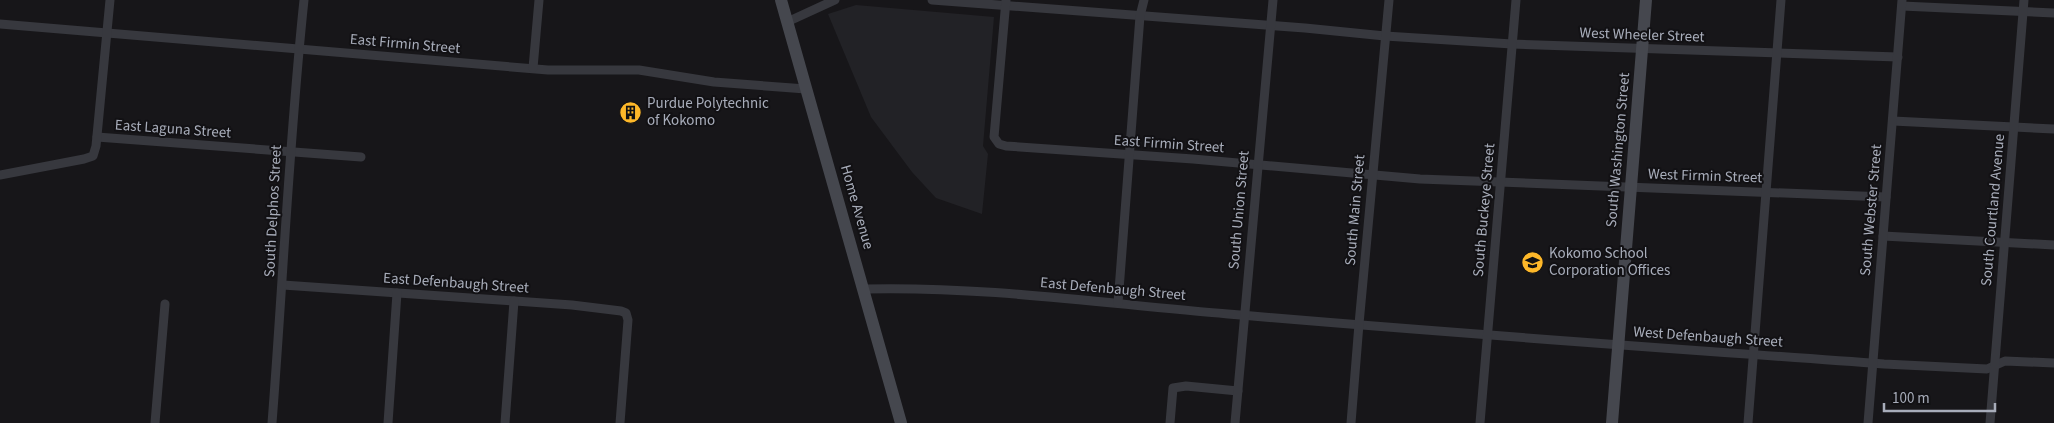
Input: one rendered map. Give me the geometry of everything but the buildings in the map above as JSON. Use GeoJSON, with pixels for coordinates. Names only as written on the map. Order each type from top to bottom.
{"type":"FeatureCollection","features":[{"type":"Feature","properties":{"kind":"main road","name":"Home Avenue"},"geometry":{"type":"LineString","coordinates":[[781,0],[901,423]]}},
{"type":"Feature","properties":{"kind":"main road","name":"South Washington Street"},"geometry":{"type":"LineString","coordinates":[[1612,423],[1646,0]]}},
{"type":"Feature","properties":{"kind":"street"},"geometry":{"type":"LineString","coordinates":[[97,137],[110,0]]}},
{"type":"Feature","properties":{"kind":"street","name":"South Delphos Street"},"geometry":{"type":"LineString","coordinates":[[272,423],[290,152],[304,0]]}},
{"type":"Feature","properties":{"kind":"street"},"geometry":{"type":"LineString","coordinates":[[533,68],[539,0]]}},
{"type":"Feature","properties":{"kind":"street"},"geometry":{"type":"LineString","coordinates":[[787,22],[835,0]]}},
{"type":"Feature","properties":{"kind":"street","name":"West Wheeler Street"},"geometry":{"type":"LineString","coordinates":[[932,0],[1006,3],[1385,36],[1512,44],[1898,57]]}},
{"type":"Feature","properties":{"kind":"street"},"geometry":{"type":"LineString","coordinates":[[1118,303],[1128,155],[1140,16],[1144,0]]}},
{"type":"Feature","properties":{"kind":"street","name":"South Union Street"},"geometry":{"type":"LineString","coordinates":[[1235,423],[1243,315],[1273,0]]}},
{"type":"Feature","properties":{"kind":"street","name":"South Main Street"},"geometry":{"type":"LineString","coordinates":[[1351,423],[1389,0]]}},
{"type":"Feature","properties":{"kind":"street","name":"South Buckeye Street"},"geometry":{"type":"LineString","coordinates":[[1480,423],[1516,0]]}},
{"type":"Feature","properties":{"kind":"street"},"geometry":{"type":"LineString","coordinates":[[1748,423],[1782,0]]}},
{"type":"Feature","properties":{"kind":"street","name":"South Courtland Avenue"},"geometry":{"type":"LineString","coordinates":[[1990,423],[2024,0]]}},
{"type":"Feature","properties":{"kind":"street","name":"East Firmin Street"},"geometry":{"type":"LineString","coordinates":[[1006,3],[994,137],[1006,146],[1372,175]]}},
{"type":"Feature","properties":{"kind":"street"},"geometry":{"type":"LineString","coordinates":[[1902,3],[2054,13]]}},
{"type":"Feature","properties":{"kind":"street","name":"South Webster Street"},"geometry":{"type":"LineString","coordinates":[[1868,423],[1902,3]]}},
{"type":"Feature","properties":{"kind":"street","name":"East Firmin Street"},"geometry":{"type":"LineString","coordinates":[[0,24],[533,68],[639,70],[714,82],[806,89]]}},
{"type":"Feature","properties":{"kind":"street"},"geometry":{"type":"LineString","coordinates":[[1892,121],[2054,129]]}},
{"type":"Feature","properties":{"kind":"street","name":"East Laguna Street"},"geometry":{"type":"LineString","coordinates":[[0,175],[93,156],[97,137],[361,157]]}},
{"type":"Feature","properties":{"kind":"street","name":"West Firmin Street"},"geometry":{"type":"LineString","coordinates":[[1372,175],[1500,183],[1886,197]]}},
{"type":"Feature","properties":{"kind":"street"},"geometry":{"type":"LineString","coordinates":[[1883,236],[2054,245]]}},
{"type":"Feature","properties":{"kind":"street","name":"East Defenbaugh Street"},"geometry":{"type":"LineString","coordinates":[[282,285],[616,309],[626,313],[628,333],[620,423]]}},
{"type":"Feature","properties":{"kind":"street","name":"East Defenbaugh Street"},"geometry":{"type":"LineString","coordinates":[[864,289],[933,290],[1043,296],[1359,324]]}},
{"type":"Feature","properties":{"kind":"street"},"geometry":{"type":"LineString","coordinates":[[388,423],[397,293]]}},
{"type":"Feature","properties":{"kind":"street"},"geometry":{"type":"LineString","coordinates":[[504,423],[514,301]]}},
{"type":"Feature","properties":{"kind":"street"},"geometry":{"type":"LineString","coordinates":[[155,423],[165,304]]}},
{"type":"Feature","properties":{"kind":"street","name":"West Defenbaugh Street"},"geometry":{"type":"LineString","coordinates":[[1359,324],[1872,363],[1987,369],[1994,364],[2005,361],[2054,363]]}},
{"type":"Feature","properties":{"kind":"street"},"geometry":{"type":"LineString","coordinates":[[1170,423],[1173,388],[1186,386],[1238,391]]}},
{"type":"Feature","properties":{"kind":"shaded area"},"geometry":{"type":"Polygon","coordinates":[[[856,5],[994,17],[983,146],[988,154],[982,214],[936,198],[912,172],[871,117],[828,14],[856,5]]]}},
{"type":"Feature","properties":{"kind":"place","name":"Purdue Polytechnic of Kokomo"},"geometry":{"type":"Point","coordinates":[631,112]}},
{"type":"Feature","properties":{"kind":"place","name":"Kokomo School Corporation Offices"},"geometry":{"type":"Point","coordinates":[1533,262]}}]}
